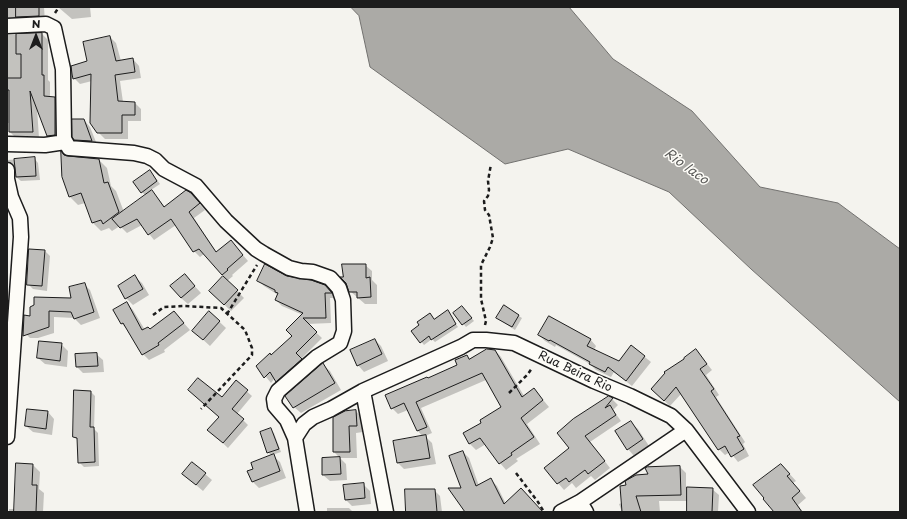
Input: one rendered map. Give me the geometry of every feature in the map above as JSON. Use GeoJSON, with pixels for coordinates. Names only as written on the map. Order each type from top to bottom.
{"type":"FeatureCollection","features":[{"type":"Feature","properties":{"kind":"street"},"geometry":{"type":"LineString","coordinates":[[12,26],[46,24],[54,28],[63,69],[65,142],[69,148],[134,153],[147,156],[155,160],[164,169],[196,186],[226,221],[256,249],[289,268],[313,272],[330,278],[339,288],[344,300],[344,331],[340,343],[317,357],[278,390],[274,399],[275,406],[287,420],[295,438],[306,512]]}},
{"type":"Feature","properties":{"kind":"street"},"geometry":{"type":"LineString","coordinates":[[7,144],[45,145],[60,144],[65,142]]}},
{"type":"Feature","properties":{"kind":"street"},"geometry":{"type":"LineString","coordinates":[[7,170],[7,179],[11,197],[20,218],[21,237],[7,437]]}},
{"type":"Feature","properties":{"kind":"street","name":"Rua Beira Rio"},"geometry":{"type":"LineString","coordinates":[[295,438],[304,424],[313,417],[331,409],[364,390],[461,347],[473,340],[514,343],[671,416],[686,430],[748,512]]}},
{"type":"Feature","properties":{"kind":"street"},"geometry":{"type":"LineString","coordinates":[[364,390],[386,512]]}},
{"type":"Feature","properties":{"kind":"street"},"geometry":{"type":"LineString","coordinates":[[561,512],[583,507],[686,430]]}},
{"type":"Feature","properties":{"kind":"path"},"geometry":{"type":"LineString","coordinates":[[484,340],[486,321],[481,299],[481,265],[493,238],[489,215],[485,210],[484,201],[488,196],[488,181],[491,164]]}},
{"type":"Feature","properties":{"kind":"path"},"geometry":{"type":"LineString","coordinates":[[227,314],[264,254]]}},
{"type":"Feature","properties":{"kind":"path"},"geometry":{"type":"LineString","coordinates":[[153,315],[164,307],[184,306],[221,308],[245,330],[252,348],[252,355],[201,408]]}},
{"type":"Feature","properties":{"kind":"path"},"geometry":{"type":"LineString","coordinates":[[509,393],[528,374],[540,356]]}},
{"type":"Feature","properties":{"kind":"path"},"geometry":{"type":"LineString","coordinates":[[516,473],[544,512]]}},
{"type":"Feature","properties":{"kind":"water","name":"Rio Iaco"},"geometry":{"type":"Polygon","coordinates":[[[351,7],[569,7],[613,59],[692,111],[760,187],[838,203],[900,249],[900,402],[751,269],[669,192],[568,149],[505,164],[370,67],[359,16],[351,7]]]}},
{"type":"Feature","properties":{"kind":"building"},"geometry":{"type":"Polygon","coordinates":[[[16,7],[39,7],[39,16],[16,17],[16,7]]]}},
{"type":"Feature","properties":{"kind":"building"},"geometry":{"type":"Polygon","coordinates":[[[42,33],[42,75],[44,75],[44,96],[55,97],[55,135],[47,136],[30,91],[33,132],[9,132],[9,90],[7,90],[7,78],[21,78],[21,54],[16,54],[16,34],[42,33]]]}},
{"type":"Feature","properties":{"kind":"building"},"geometry":{"type":"Polygon","coordinates":[[[110,36],[116,61],[133,58],[135,72],[115,75],[118,101],[135,102],[135,115],[122,115],[122,133],[97,133],[90,123],[91,74],[73,79],[71,66],[87,61],[83,42],[110,36]]]}},
{"type":"Feature","properties":{"kind":"building"},"geometry":{"type":"Polygon","coordinates":[[[72,119],[84,119],[92,141],[74,140],[72,137],[72,119]]]}},
{"type":"Feature","properties":{"kind":"building"},"geometry":{"type":"Polygon","coordinates":[[[61,151],[64,155],[68,156],[99,159],[104,183],[108,182],[119,212],[103,224],[101,220],[92,223],[81,193],[69,197],[62,177],[61,151]]]}},
{"type":"Feature","properties":{"kind":"building"},"geometry":{"type":"Polygon","coordinates":[[[35,157],[36,176],[16,177],[14,159],[35,157]]]}},
{"type":"Feature","properties":{"kind":"building"},"geometry":{"type":"Polygon","coordinates":[[[150,170],[157,181],[141,193],[133,182],[150,170]]]}},
{"type":"Feature","properties":{"kind":"building"},"geometry":{"type":"Polygon","coordinates":[[[152,190],[164,207],[186,190],[191,193],[200,203],[189,212],[216,252],[231,240],[243,255],[222,275],[199,249],[193,252],[171,219],[148,235],[137,219],[120,228],[112,219],[152,190]]]}},
{"type":"Feature","properties":{"kind":"building"},"geometry":{"type":"Polygon","coordinates":[[[29,249],[45,250],[42,286],[27,285],[29,249]]]}},
{"type":"Feature","properties":{"kind":"building"},"geometry":{"type":"Polygon","coordinates":[[[265,264],[287,276],[311,280],[325,285],[332,293],[325,293],[326,318],[303,318],[317,332],[296,353],[302,359],[276,382],[270,372],[264,378],[256,366],[292,336],[286,330],[303,313],[275,300],[278,293],[257,281],[265,264]]]}},
{"type":"Feature","properties":{"kind":"building"},"geometry":{"type":"Polygon","coordinates":[[[342,264],[366,264],[366,278],[370,277],[371,297],[357,298],[357,292],[349,292],[346,283],[340,277],[343,277],[342,264]]]}},
{"type":"Feature","properties":{"kind":"building"},"geometry":{"type":"Polygon","coordinates":[[[185,274],[195,286],[181,298],[170,286],[185,274]]]}},
{"type":"Feature","properties":{"kind":"building"},"geometry":{"type":"Polygon","coordinates":[[[135,275],[143,289],[125,299],[118,286],[135,275]]]}},
{"type":"Feature","properties":{"kind":"building"},"geometry":{"type":"Polygon","coordinates":[[[223,276],[238,290],[224,305],[209,291],[223,276]]]}},
{"type":"Feature","properties":{"kind":"building"},"geometry":{"type":"Polygon","coordinates":[[[85,283],[94,312],[74,319],[71,312],[49,311],[49,327],[23,336],[24,315],[30,316],[30,307],[34,305],[34,297],[71,298],[69,287],[85,283]]]}},
{"type":"Feature","properties":{"kind":"building"},"geometry":{"type":"Polygon","coordinates":[[[127,302],[142,330],[148,327],[150,329],[174,311],[184,323],[158,343],[159,345],[142,355],[123,323],[121,324],[113,310],[127,302]]]}},
{"type":"Feature","properties":{"kind":"building"},"geometry":{"type":"Polygon","coordinates":[[[504,305],[519,315],[512,327],[496,318],[504,305]]]}},
{"type":"Feature","properties":{"kind":"building"},"geometry":{"type":"Polygon","coordinates":[[[462,306],[472,318],[462,325],[453,313],[462,306]]]}},
{"type":"Feature","properties":{"kind":"building"},"geometry":{"type":"Polygon","coordinates":[[[448,310],[456,324],[431,340],[429,336],[420,343],[411,331],[419,325],[417,322],[430,313],[434,319],[448,310]]]}},
{"type":"Feature","properties":{"kind":"building"},"geometry":{"type":"Polygon","coordinates":[[[209,311],[220,321],[203,340],[192,331],[209,311]]]}},
{"type":"Feature","properties":{"kind":"building"},"geometry":{"type":"Polygon","coordinates":[[[549,316],[591,339],[587,346],[619,361],[631,345],[645,356],[626,381],[608,367],[605,372],[589,364],[590,362],[538,335],[549,316]]]}},
{"type":"Feature","properties":{"kind":"building"},"geometry":{"type":"Polygon","coordinates":[[[375,339],[382,354],[357,366],[350,350],[375,339]]]}},
{"type":"Feature","properties":{"kind":"building"},"geometry":{"type":"Polygon","coordinates":[[[39,341],[62,343],[60,361],[37,358],[39,341]]]}},
{"type":"Feature","properties":{"kind":"building"},"geometry":{"type":"Polygon","coordinates":[[[487,349],[495,350],[522,397],[534,388],[543,400],[521,418],[534,437],[511,453],[512,455],[499,464],[480,438],[469,444],[463,433],[481,423],[480,420],[501,407],[482,373],[416,402],[427,427],[417,431],[404,403],[391,409],[385,395],[457,365],[455,360],[467,355],[469,359],[487,349]]]}},
{"type":"Feature","properties":{"kind":"building"},"geometry":{"type":"Polygon","coordinates":[[[696,349],[707,364],[700,369],[714,389],[711,391],[740,436],[737,437],[744,449],[731,457],[725,446],[718,450],[676,387],[664,401],[651,389],[665,373],[664,372],[696,349]]]}},
{"type":"Feature","properties":{"kind":"building"},"geometry":{"type":"Polygon","coordinates":[[[97,353],[98,366],[76,367],[75,354],[97,353]]]}},
{"type":"Feature","properties":{"kind":"building"},"geometry":{"type":"Polygon","coordinates":[[[323,363],[335,383],[293,408],[285,396],[323,363]]]}},
{"type":"Feature","properties":{"kind":"building"},"geometry":{"type":"Polygon","coordinates":[[[198,378],[222,397],[236,380],[248,390],[232,409],[244,419],[223,443],[207,430],[219,417],[188,390],[198,378]]]}},
{"type":"Feature","properties":{"kind":"building"},"geometry":{"type":"Polygon","coordinates":[[[74,390],[91,391],[90,427],[94,427],[95,462],[78,463],[77,438],[73,437],[74,390]]]}},
{"type":"Feature","properties":{"kind":"building"},"geometry":{"type":"Polygon","coordinates":[[[609,396],[613,398],[605,408],[610,405],[616,415],[585,436],[605,461],[588,474],[585,470],[569,482],[566,478],[557,484],[544,468],[569,448],[557,433],[573,419],[609,396]]]}},
{"type":"Feature","properties":{"kind":"building"},"geometry":{"type":"Polygon","coordinates":[[[27,409],[48,411],[46,429],[25,426],[27,409]]]}},
{"type":"Feature","properties":{"kind":"building"},"geometry":{"type":"Polygon","coordinates":[[[356,410],[357,426],[349,426],[350,452],[333,452],[333,417],[345,411],[356,410]]]}},
{"type":"Feature","properties":{"kind":"building"},"geometry":{"type":"Polygon","coordinates":[[[631,421],[643,439],[627,450],[615,431],[631,421]]]}},
{"type":"Feature","properties":{"kind":"building"},"geometry":{"type":"Polygon","coordinates":[[[271,428],[279,449],[267,453],[260,432],[271,428]]]}},
{"type":"Feature","properties":{"kind":"building"},"geometry":{"type":"Polygon","coordinates":[[[426,435],[430,458],[397,463],[393,441],[426,435]]]}},
{"type":"Feature","properties":{"kind":"building"},"geometry":{"type":"Polygon","coordinates":[[[463,451],[476,486],[491,478],[504,504],[521,488],[543,512],[465,512],[448,488],[461,488],[449,456],[463,451]]]}},
{"type":"Feature","properties":{"kind":"building"},"geometry":{"type":"Polygon","coordinates":[[[274,454],[280,471],[252,482],[247,471],[253,469],[251,463],[274,454]]]}},
{"type":"Feature","properties":{"kind":"building"},"geometry":{"type":"Polygon","coordinates":[[[340,457],[341,474],[322,475],[322,458],[340,457]]]}},
{"type":"Feature","properties":{"kind":"building"},"geometry":{"type":"Polygon","coordinates":[[[192,462],[206,473],[196,485],[182,474],[192,462]]]}},
{"type":"Feature","properties":{"kind":"building"},"geometry":{"type":"Polygon","coordinates":[[[16,463],[33,464],[32,485],[37,485],[36,512],[14,512],[16,463]]]}},
{"type":"Feature","properties":{"kind":"building"},"geometry":{"type":"Polygon","coordinates":[[[781,464],[790,474],[787,476],[800,491],[792,498],[802,512],[774,512],[753,485],[781,464]]]}},
{"type":"Feature","properties":{"kind":"building"},"geometry":{"type":"Polygon","coordinates":[[[680,466],[681,495],[636,496],[641,512],[622,512],[620,486],[626,485],[625,481],[636,475],[648,474],[645,468],[647,467],[680,466]]]}},
{"type":"Feature","properties":{"kind":"building"},"geometry":{"type":"Polygon","coordinates":[[[364,483],[365,498],[345,500],[343,485],[364,483]]]}},
{"type":"Feature","properties":{"kind":"building"},"geometry":{"type":"Polygon","coordinates":[[[687,487],[713,488],[712,512],[687,512],[687,487]]]}},
{"type":"Feature","properties":{"kind":"building"},"geometry":{"type":"Polygon","coordinates":[[[405,489],[435,489],[437,512],[406,512],[405,489]]]}}]}
